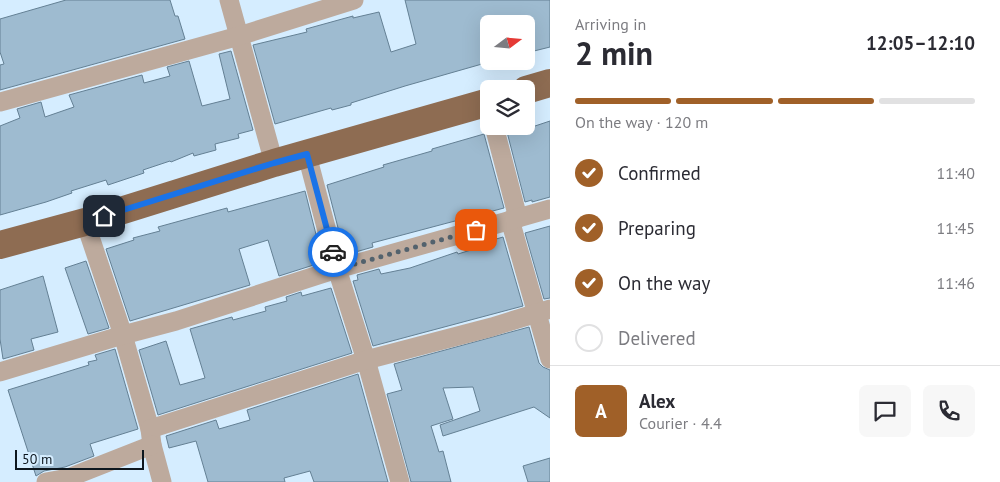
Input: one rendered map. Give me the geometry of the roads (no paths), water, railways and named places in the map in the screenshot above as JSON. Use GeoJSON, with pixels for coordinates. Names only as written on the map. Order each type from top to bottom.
{"type":"FeatureCollection","features":[{"type":"Feature","properties":{"kind":"highway"},"geometry":{"type":"LineString","coordinates":[[535,87],[550,83]]}},
{"type":"Feature","properties":{"kind":"highway"},"geometry":{"type":"LineString","coordinates":[[0,245],[85,222],[274,163],[480,111]]}},
{"type":"Feature","properties":{"kind":"street"},"geometry":{"type":"LineString","coordinates":[[229,0],[274,163]]}},
{"type":"Feature","properties":{"kind":"street"},"geometry":{"type":"LineString","coordinates":[[0,102],[239,36],[354,0]]}},
{"type":"Feature","properties":{"kind":"street"},"geometry":{"type":"LineString","coordinates":[[496,135],[514,219],[543,311],[550,359]]}},
{"type":"Feature","properties":{"kind":"street"},"geometry":{"type":"LineString","coordinates":[[307,154],[337,269],[366,360],[400,482]]}},
{"type":"Feature","properties":{"kind":"street"},"geometry":{"type":"LineString","coordinates":[[0,372],[176,321],[337,269],[550,209]]}},
{"type":"Feature","properties":{"kind":"street"},"geometry":{"type":"LineString","coordinates":[[85,222],[123,335],[162,482]]}},
{"type":"Feature","properties":{"kind":"street"},"geometry":{"type":"LineString","coordinates":[[46,482],[69,480],[151,437],[366,360],[492,327],[543,311]]}}]}
